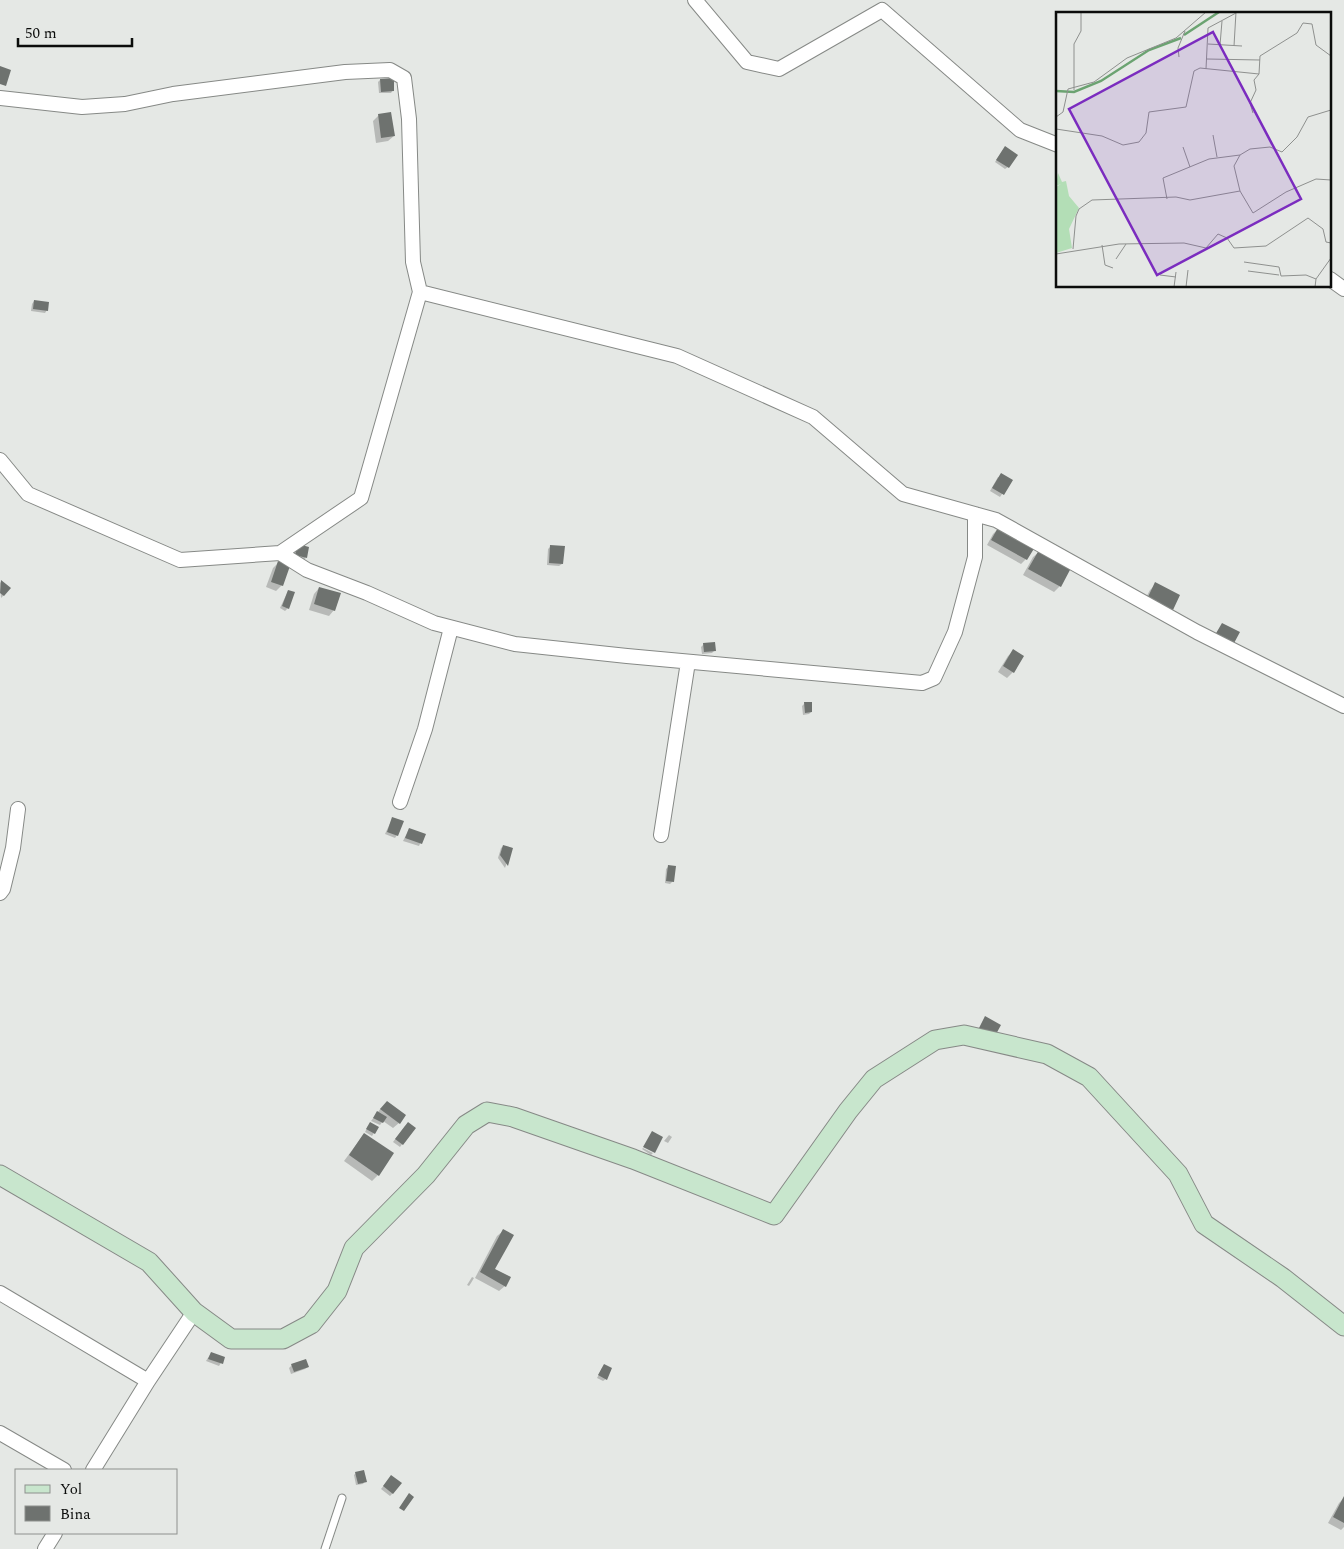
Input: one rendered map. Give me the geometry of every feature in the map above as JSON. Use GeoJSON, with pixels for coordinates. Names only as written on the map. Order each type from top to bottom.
{"type":"FeatureCollection","features":[{"type":"Feature","properties":{"kind":"street"},"geometry":{"type":"LineString","coordinates":[[695,0],[747,62],[779,69],[882,10],[1020,130],[1056,144]]}},
{"type":"Feature","properties":{"kind":"street"},"geometry":{"type":"LineString","coordinates":[[0,98],[82,107],[125,104],[173,94],[253,83],[345,72],[390,70],[404,78],[409,129],[413,262],[420,292],[361,498],[280,553],[180,560],[28,494],[0,460]]}},
{"type":"Feature","properties":{"kind":"street"},"geometry":{"type":"LineString","coordinates":[[1332,280],[1344,289]]}},
{"type":"Feature","properties":{"kind":"street"},"geometry":{"type":"LineString","coordinates":[[420,292],[677,356],[813,417],[903,494],[996,520],[1197,632],[1344,706]]}},
{"type":"Feature","properties":{"kind":"street"},"geometry":{"type":"LineString","coordinates":[[280,553],[307,570],[367,593],[434,623],[515,644],[922,683],[934,678],[955,632],[975,557],[975,514]]}},
{"type":"Feature","properties":{"kind":"street"},"geometry":{"type":"LineString","coordinates":[[400,802],[425,729],[451,628]]}},
{"type":"Feature","properties":{"kind":"street"},"geometry":{"type":"LineString","coordinates":[[661,835],[688,662]]}},
{"type":"Feature","properties":{"kind":"street"},"geometry":{"type":"LineString","coordinates":[[0,893],[4,889],[13,848],[18,809]]}},
{"type":"Feature","properties":{"kind":"street"},"geometry":{"type":"LineString","coordinates":[[0,1175],[148,1262],[194,1312],[231,1339],[283,1339],[311,1324],[337,1290],[354,1248],[426,1175],[466,1125],[487,1112],[512,1117],[632,1159],[774,1215],[848,1111],[874,1079],[935,1040],[964,1035],[1047,1054],[1090,1077],[1178,1174],[1204,1224],[1283,1278],[1344,1326]]}},
{"type":"Feature","properties":{"kind":"street"},"geometry":{"type":"LineString","coordinates":[[0,1292],[148,1381]]}},
{"type":"Feature","properties":{"kind":"street"},"geometry":{"type":"LineString","coordinates":[[94,1469],[148,1381],[194,1312]]}},
{"type":"Feature","properties":{"kind":"street"},"geometry":{"type":"LineString","coordinates":[[0,1433],[62,1469]]}},
{"type":"Feature","properties":{"kind":"street"},"geometry":{"type":"LineString","coordinates":[[46,1549],[54,1534]]}},
{"type":"Feature","properties":{"kind":"lane"},"geometry":{"type":"LineString","coordinates":[[325,1549],[342,1498]]}},
{"type":"Feature","properties":{"kind":"building"},"geometry":{"type":"Polygon","coordinates":[[[0,66],[11,70],[6,86],[0,84],[0,66]]]}},
{"type":"Feature","properties":{"kind":"building"},"geometry":{"type":"Polygon","coordinates":[[[394,78],[394,91],[381,92],[380,79],[394,78]]]}},
{"type":"Feature","properties":{"kind":"building"},"geometry":{"type":"Polygon","coordinates":[[[391,112],[395,136],[381,138],[378,114],[391,112]]]}},
{"type":"Feature","properties":{"kind":"building"},"geometry":{"type":"Polygon","coordinates":[[[1005,146],[1018,155],[1009,168],[996,160],[1005,146]]]}},
{"type":"Feature","properties":{"kind":"building"},"geometry":{"type":"Polygon","coordinates":[[[34,300],[49,302],[48,311],[33,309],[34,300]]]}},
{"type":"Feature","properties":{"kind":"building"},"geometry":{"type":"Polygon","coordinates":[[[1001,473],[1013,480],[1004,495],[992,488],[1001,473]]]}},
{"type":"Feature","properties":{"kind":"building"},"geometry":{"type":"Polygon","coordinates":[[[999,526],[1035,547],[1027,560],[991,540],[999,526]]]}},
{"type":"Feature","properties":{"kind":"building"},"geometry":{"type":"Polygon","coordinates":[[[298,544],[309,547],[307,558],[295,555],[298,544]]]}},
{"type":"Feature","properties":{"kind":"building"},"geometry":{"type":"Polygon","coordinates":[[[550,545],[565,546],[563,564],[549,563],[550,545]]]}},
{"type":"Feature","properties":{"kind":"building"},"geometry":{"type":"Polygon","coordinates":[[[1039,550],[1071,568],[1061,587],[1028,569],[1039,550]]]}},
{"type":"Feature","properties":{"kind":"building"},"geometry":{"type":"Polygon","coordinates":[[[278,561],[290,566],[283,586],[271,582],[278,561]]]}},
{"type":"Feature","properties":{"kind":"building"},"geometry":{"type":"Polygon","coordinates":[[[1,580],[11,588],[4,596],[0,593],[1,580]]]}},
{"type":"Feature","properties":{"kind":"building"},"geometry":{"type":"Polygon","coordinates":[[[1155,582],[1180,595],[1173,610],[1148,597],[1155,582]]]}},
{"type":"Feature","properties":{"kind":"building"},"geometry":{"type":"Polygon","coordinates":[[[319,587],[341,593],[335,611],[314,604],[319,587]]]}},
{"type":"Feature","properties":{"kind":"building"},"geometry":{"type":"Polygon","coordinates":[[[288,590],[295,592],[289,609],[282,606],[288,590]]]}},
{"type":"Feature","properties":{"kind":"building"},"geometry":{"type":"Polygon","coordinates":[[[1222,623],[1240,632],[1233,645],[1215,635],[1222,623]]]}},
{"type":"Feature","properties":{"kind":"building"},"geometry":{"type":"Polygon","coordinates":[[[715,642],[716,651],[704,652],[703,643],[715,642]]]}},
{"type":"Feature","properties":{"kind":"building"},"geometry":{"type":"Polygon","coordinates":[[[1013,649],[1024,656],[1014,673],[1003,666],[1013,649]]]}},
{"type":"Feature","properties":{"kind":"building"},"geometry":{"type":"Polygon","coordinates":[[[804,702],[812,702],[812,712],[805,713],[804,702]]]}},
{"type":"Feature","properties":{"kind":"building"},"geometry":{"type":"Polygon","coordinates":[[[392,817],[404,821],[398,836],[387,832],[392,817]]]}},
{"type":"Feature","properties":{"kind":"building"},"geometry":{"type":"Polygon","coordinates":[[[409,828],[426,834],[422,844],[405,838],[409,828]]]}},
{"type":"Feature","properties":{"kind":"building"},"geometry":{"type":"Polygon","coordinates":[[[503,845],[513,848],[508,866],[500,855],[503,845]]]}},
{"type":"Feature","properties":{"kind":"building"},"geometry":{"type":"Polygon","coordinates":[[[668,865],[676,866],[674,882],[666,881],[668,865]]]}},
{"type":"Feature","properties":{"kind":"building"},"geometry":{"type":"Polygon","coordinates":[[[985,1016],[1001,1025],[995,1036],[979,1028],[985,1016]]]}},
{"type":"Feature","properties":{"kind":"building"},"geometry":{"type":"Polygon","coordinates":[[[387,1101],[406,1115],[400,1124],[380,1109],[387,1101]]]}},
{"type":"Feature","properties":{"kind":"building"},"geometry":{"type":"Polygon","coordinates":[[[377,1111],[387,1117],[383,1123],[373,1118],[377,1111]]]}},
{"type":"Feature","properties":{"kind":"building"},"geometry":{"type":"Polygon","coordinates":[[[370,1122],[379,1127],[375,1134],[366,1129],[370,1122]]]}},
{"type":"Feature","properties":{"kind":"building"},"geometry":{"type":"Polygon","coordinates":[[[408,1122],[416,1128],[403,1145],[395,1139],[408,1122]]]}},
{"type":"Feature","properties":{"kind":"building"},"geometry":{"type":"Polygon","coordinates":[[[652,1131],[663,1137],[655,1153],[643,1147],[652,1131]]]}},
{"type":"Feature","properties":{"kind":"building"},"geometry":{"type":"Polygon","coordinates":[[[364,1133],[394,1153],[379,1176],[349,1155],[364,1133]]]}},
{"type":"Feature","properties":{"kind":"building"},"geometry":{"type":"Polygon","coordinates":[[[503,1229],[514,1235],[495,1269],[511,1277],[506,1287],[480,1272],[503,1229]]]}},
{"type":"Feature","properties":{"kind":"building"},"geometry":{"type":"Polygon","coordinates":[[[211,1352],[225,1357],[223,1364],[208,1359],[211,1352]]]}},
{"type":"Feature","properties":{"kind":"building"},"geometry":{"type":"Polygon","coordinates":[[[306,1359],[309,1367],[294,1372],[291,1364],[306,1359]]]}},
{"type":"Feature","properties":{"kind":"building"},"geometry":{"type":"Polygon","coordinates":[[[604,1364],[612,1368],[607,1380],[598,1375],[604,1364]]]}},
{"type":"Feature","properties":{"kind":"building"},"geometry":{"type":"Polygon","coordinates":[[[364,1470],[367,1482],[358,1484],[355,1472],[364,1470]]]}},
{"type":"Feature","properties":{"kind":"building"},"geometry":{"type":"Polygon","coordinates":[[[391,1475],[402,1483],[393,1494],[383,1486],[391,1475]]]}},
{"type":"Feature","properties":{"kind":"building"},"geometry":{"type":"Polygon","coordinates":[[[409,1493],[414,1497],[404,1511],[399,1508],[409,1493]]]}},
{"type":"Feature","properties":{"kind":"building"},"geometry":{"type":"Polygon","coordinates":[[[1344,1496],[1344,1523],[1333,1517],[1344,1496]]]}}]}
